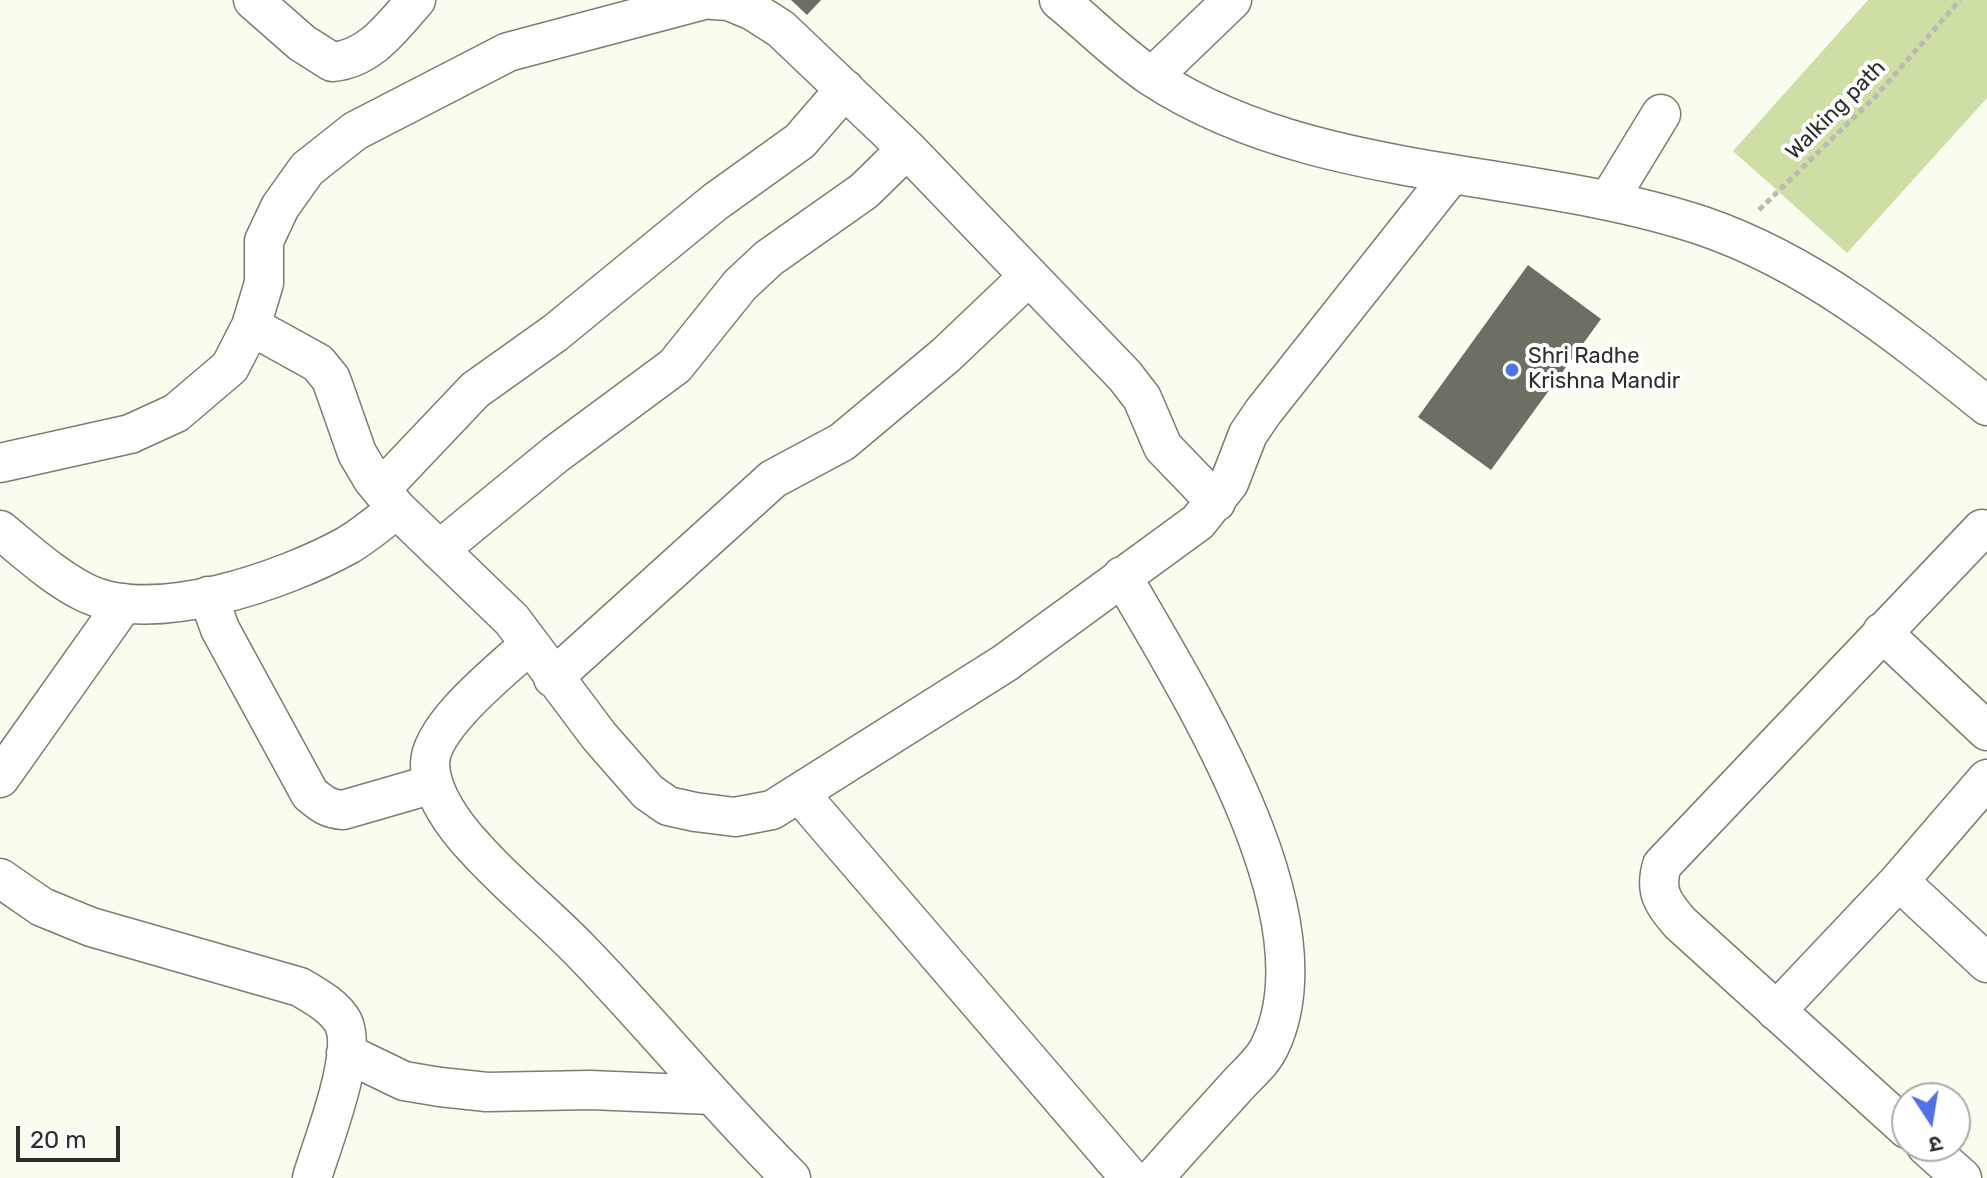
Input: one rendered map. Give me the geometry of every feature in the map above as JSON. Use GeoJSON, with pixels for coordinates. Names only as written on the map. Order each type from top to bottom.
{"type":"FeatureCollection","features":[{"type":"Feature","properties":{"kind":"street"},"geometry":{"type":"LineString","coordinates":[[253,0],[302,43],[332,62],[356,58],[370,49],[416,0]]}},
{"type":"Feature","properties":{"kind":"street"},"geometry":{"type":"LineString","coordinates":[[0,463],[130,434],[176,413],[230,367],[251,326],[264,283],[264,241],[280,207],[307,169],[330,148],[386,114],[508,52],[704,0]]}},
{"type":"Feature","properties":{"kind":"street"},"geometry":{"type":"LineString","coordinates":[[712,0],[729,1],[753,11],[781,29],[907,149],[1125,376],[1142,398],[1163,447],[1216,502]]}},
{"type":"Feature","properties":{"kind":"street"},"geometry":{"type":"LineString","coordinates":[[1059,0],[1152,77],[1224,114],[1286,135],[1451,175],[1608,201],[1704,226],[1804,270],[1888,326],[1987,406]]}},
{"type":"Feature","properties":{"kind":"street"},"geometry":{"type":"LineString","coordinates":[[1152,77],[1232,0]]}},
{"type":"Feature","properties":{"kind":"street"},"geometry":{"type":"LineString","coordinates":[[0,530],[85,593],[124,603],[167,603],[208,596],[318,559],[349,544],[389,499],[475,390],[555,333],[715,202],[800,141],[845,89]]}},
{"type":"Feature","properties":{"kind":"street"},"geometry":{"type":"LineString","coordinates":[[1608,201],[1661,114]]}},
{"type":"Feature","properties":{"kind":"street"},"geometry":{"type":"LineString","coordinates":[[439,550],[556,454],[675,366],[740,285],[769,258],[864,191],[907,149]]}},
{"type":"Feature","properties":{"kind":"street"},"geometry":{"type":"LineString","coordinates":[[251,326],[318,363],[331,379],[357,453],[389,499],[490,596],[530,644],[553,678],[648,792],[668,806],[735,817],[772,810],[800,794],[1005,663],[1198,522],[1229,483],[1248,434],[1263,412],[1451,175]]}},
{"type":"Feature","properties":{"kind":"street"},"geometry":{"type":"LineString","coordinates":[[553,678],[773,479],[842,442],[946,355],[1029,276]]}},
{"type":"Feature","properties":{"kind":"street"},"geometry":{"type":"LineString","coordinates":[[1891,1115],[1680,923],[1661,901],[1657,882],[1662,865],[1982,529]]}},
{"type":"Feature","properties":{"kind":"street"},"geometry":{"type":"LineString","coordinates":[[1122,576],[1223,753],[1271,886],[1287,961],[1286,1002],[1268,1051],[1154,1178]]}},
{"type":"Feature","properties":{"kind":"street"},"geometry":{"type":"LineString","coordinates":[[208,596],[234,656],[310,794],[320,803],[329,809],[343,810],[433,784]]}},
{"type":"Feature","properties":{"kind":"street"},"geometry":{"type":"LineString","coordinates":[[0,778],[124,603]]}},
{"type":"Feature","properties":{"kind":"street"},"geometry":{"type":"LineString","coordinates":[[1882,632],[1987,731]]}},
{"type":"Feature","properties":{"kind":"street"},"geometry":{"type":"LineString","coordinates":[[530,644],[464,707],[435,741],[430,762],[433,784],[449,814],[474,848],[580,949],[711,1095],[791,1178]]}},
{"type":"Feature","properties":{"kind":"street"},"geometry":{"type":"LineString","coordinates":[[1776,1011],[1899,881],[1987,779]]}},
{"type":"Feature","properties":{"kind":"street"},"geometry":{"type":"LineString","coordinates":[[800,794],[1130,1178]]}},
{"type":"Feature","properties":{"kind":"street"},"geometry":{"type":"LineString","coordinates":[[0,878],[42,907],[91,927],[300,987],[328,1004],[344,1023],[346,1053],[343,1082],[312,1178]]}},
{"type":"Feature","properties":{"kind":"street"},"geometry":{"type":"LineString","coordinates":[[1899,881],[1987,963]]}},
{"type":"Feature","properties":{"kind":"street"},"geometry":{"type":"LineString","coordinates":[[346,1053],[404,1081],[440,1087],[487,1092],[590,1090],[711,1095]]}},
{"type":"Feature","properties":{"kind":"street"},"geometry":{"type":"LineString","coordinates":[[1944,1162],[1962,1178]]}},
{"type":"Feature","properties":{"kind":"path","name":"Walking path"},"geometry":{"type":"LineString","coordinates":[[1730,238],[1875,97],[1960,0]]}},
{"type":"Feature","properties":{"kind":"green space"},"geometry":{"type":"Polygon","coordinates":[[[1868,0],[1987,0],[1987,98],[1847,253],[1733,151],[1868,0]]]}},
{"type":"Feature","properties":{"kind":"building"},"geometry":{"type":"Polygon","coordinates":[[[791,0],[821,0],[807,15],[791,0]]]}},
{"type":"Feature","properties":{"kind":"building"},"geometry":{"type":"Polygon","coordinates":[[[1528,265],[1601,319],[1491,470],[1418,417],[1528,265]]]}},
{"type":"Feature","properties":{"kind":"place","name":"Shri Radhe Krishna Mandir"},"geometry":{"type":"Point","coordinates":[1512,370]}}]}
